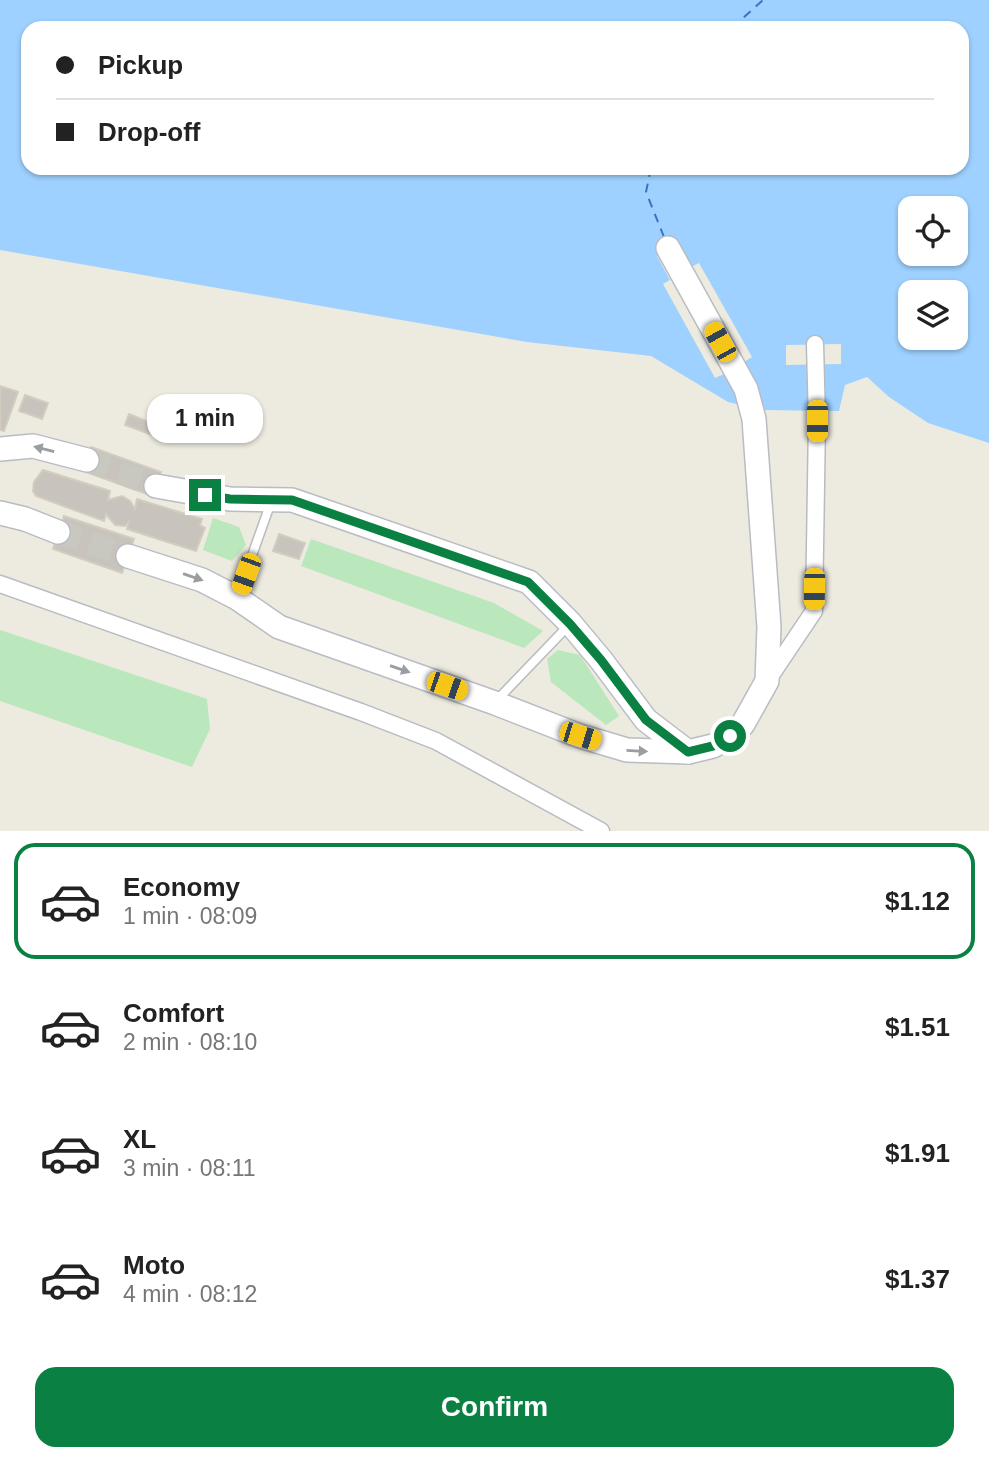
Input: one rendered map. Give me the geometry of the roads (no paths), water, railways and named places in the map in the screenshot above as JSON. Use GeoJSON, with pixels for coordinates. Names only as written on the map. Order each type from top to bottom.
{"type":"FeatureCollection","features":[{"type":"Feature","properties":{"kind":"street"},"geometry":{"type":"LineString","coordinates":[[668,248],[746,389],[754,419],[769,627],[767,681]]}},
{"type":"Feature","properties":{"kind":"street"},"geometry":{"type":"LineString","coordinates":[[128,556],[202,580],[237,598],[279,627],[580,736],[626,750],[688,752],[713,746],[743,724],[767,681],[814,611],[817,421],[815,345]]}},
{"type":"Feature","properties":{"kind":"street"},"geometry":{"type":"LineString","coordinates":[[0,449],[33,446],[87,460]]}},
{"type":"Feature","properties":{"kind":"street"},"geometry":{"type":"LineString","coordinates":[[156,485],[230,499],[292,500],[528,582],[601,660],[646,720],[688,752]]}},
{"type":"Feature","properties":{"kind":"street"},"geometry":{"type":"LineString","coordinates":[[0,513],[58,532]]}},
{"type":"Feature","properties":{"kind":"street"},"geometry":{"type":"LineString","coordinates":[[0,584],[436,741],[601,831]]}},
{"type":"Feature","properties":{"kind":"lane"},"geometry":{"type":"LineString","coordinates":[[237,598],[271,500]]}},
{"type":"Feature","properties":{"kind":"lane"},"geometry":{"type":"LineString","coordinates":[[495,703],[570,624]]}},
{"type":"Feature","properties":{"kind":"water"},"geometry":{"type":"Polygon","coordinates":[[[0,0],[989,0],[989,443],[928,423],[889,397],[867,377],[845,385],[839,411],[761,410],[728,402],[651,356],[527,342],[0,250],[0,0]]]}},
{"type":"Feature","properties":{"kind":"tunnel"},"geometry":{"type":"LineString","coordinates":[[87,460],[156,486]]}},
{"type":"Feature","properties":{"kind":"tunnel"},"geometry":{"type":"LineString","coordinates":[[58,532],[128,556]]}}]}
